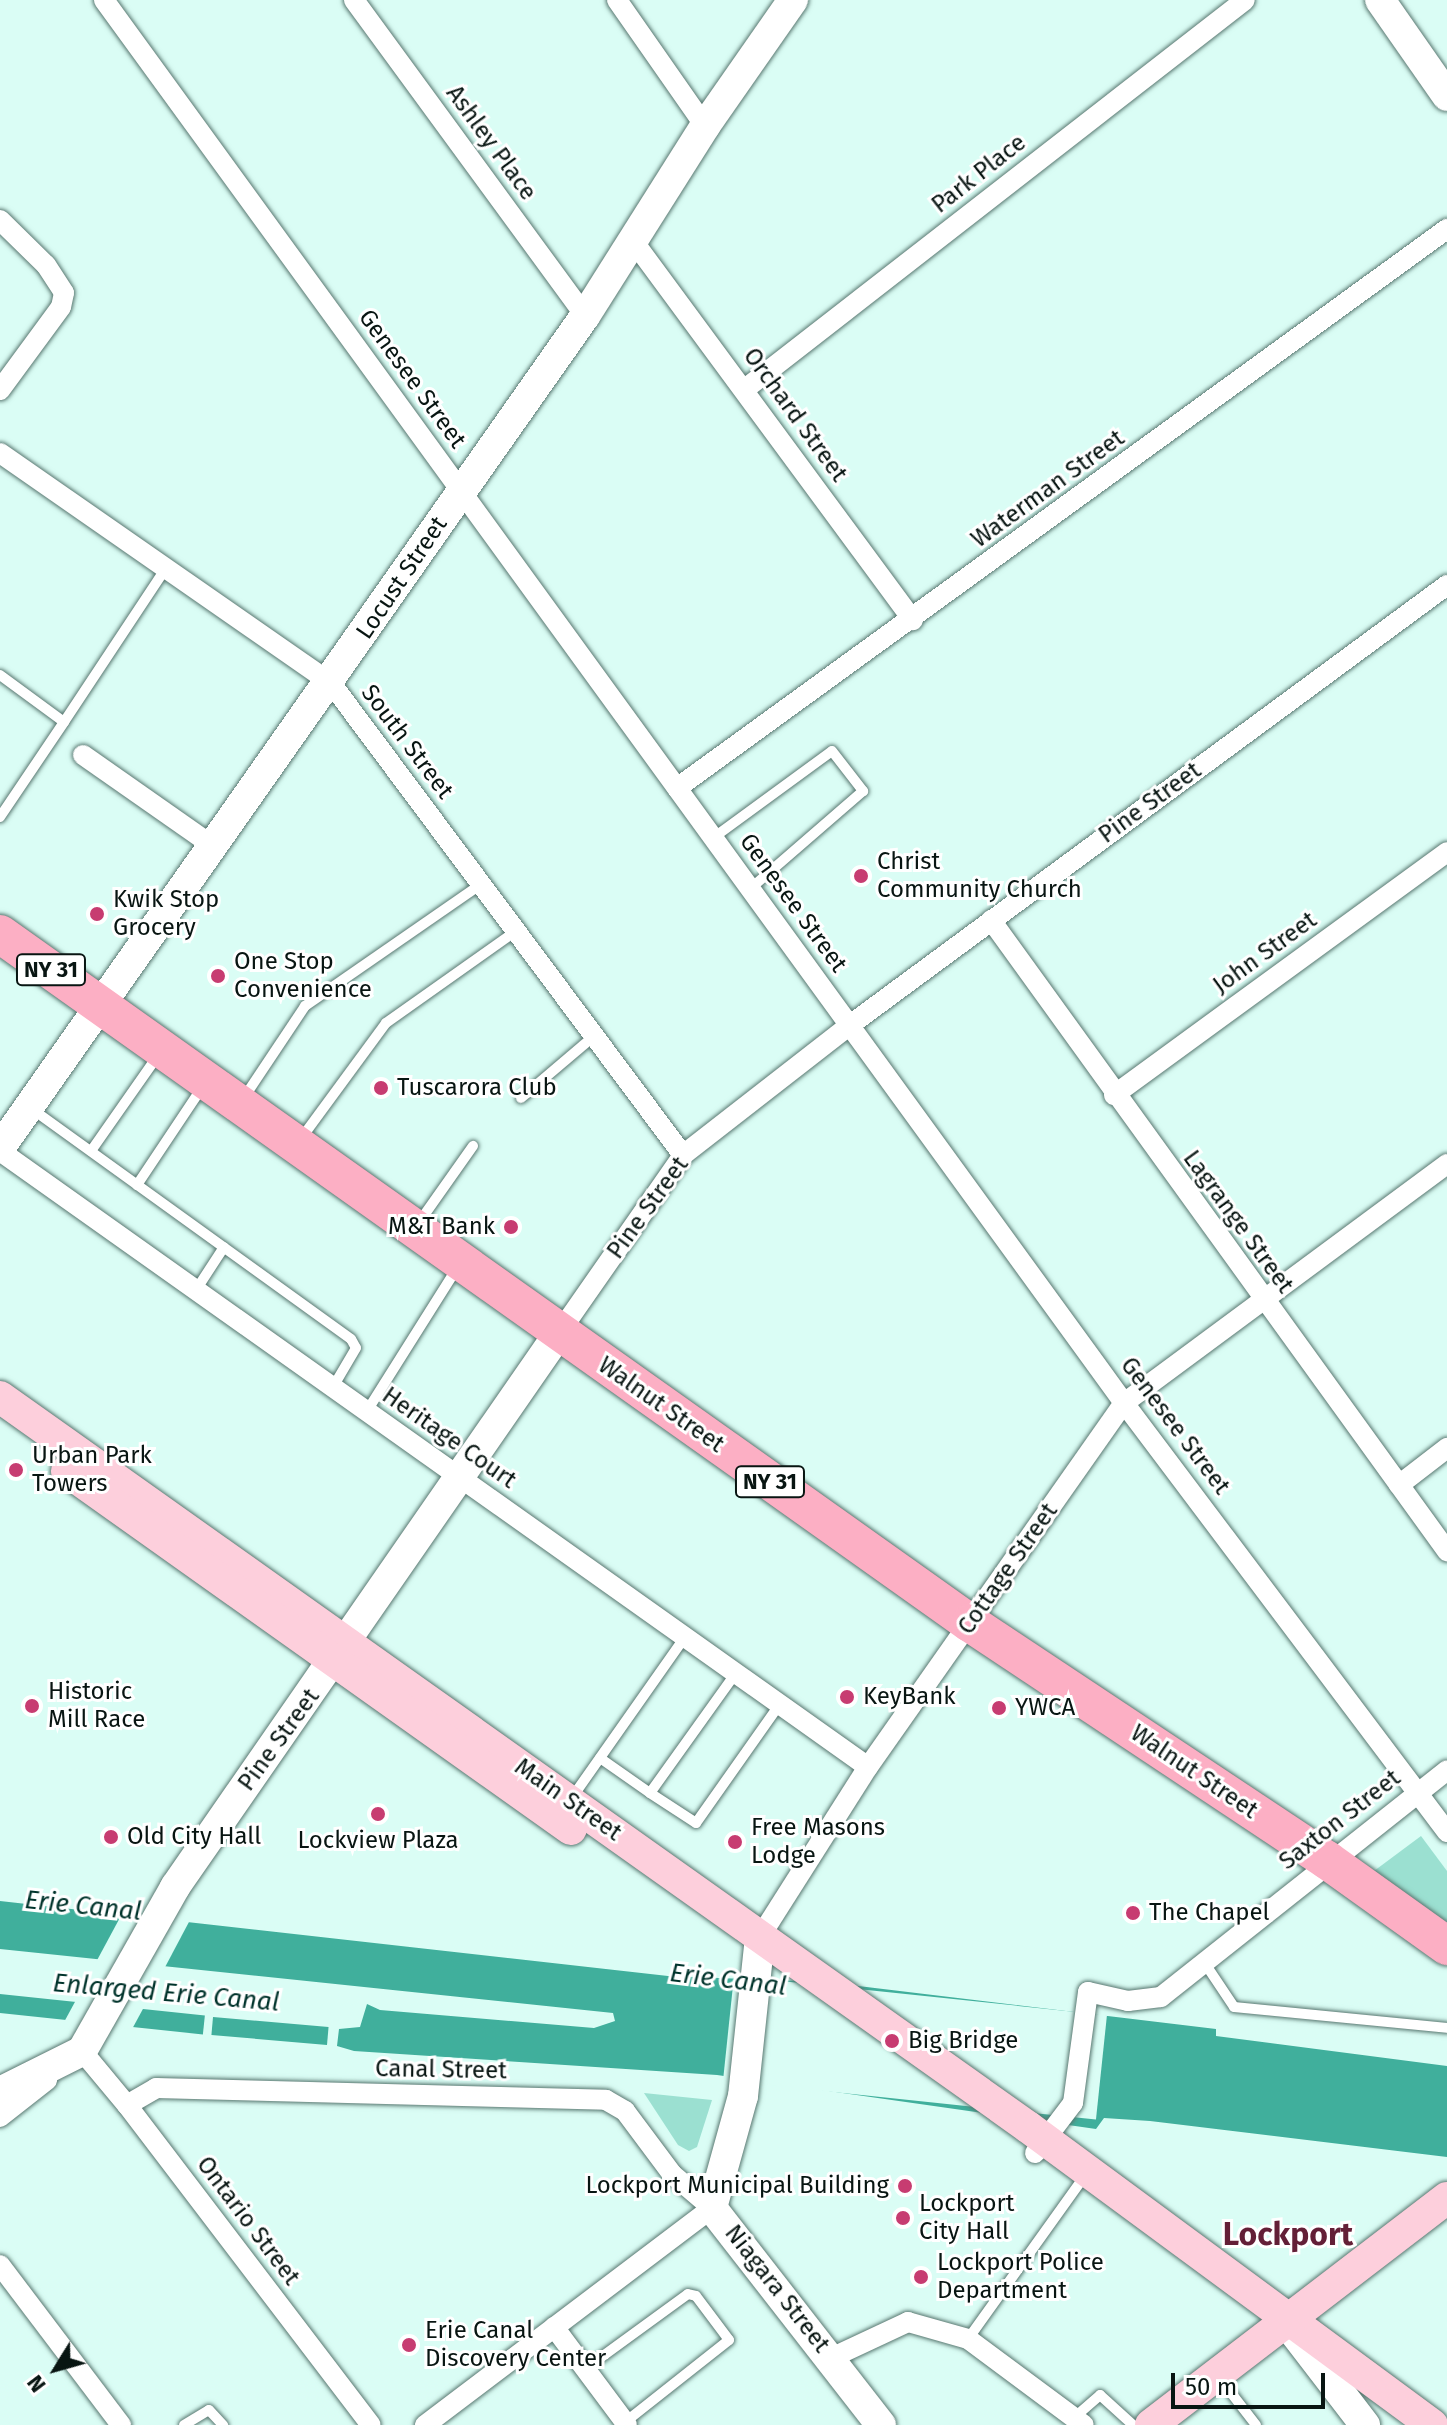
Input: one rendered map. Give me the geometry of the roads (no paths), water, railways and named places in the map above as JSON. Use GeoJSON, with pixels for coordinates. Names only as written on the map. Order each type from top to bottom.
{"type":"FeatureCollection","features":[{"type":"Feature","properties":{"kind":"highway","name":"Walnut Street"},"geometry":{"type":"LineString","coordinates":[[0,934],[970,1623],[1327,1860],[1447,1946]]}},
{"type":"Feature","properties":{"kind":"main road","name":"Main Street"},"geometry":{"type":"LineString","coordinates":[[0,1397],[340,1653],[790,1980],[995,2124],[1041,2137]]}},
{"type":"Feature","properties":{"kind":"main road","name":"Main Street"},"geometry":{"type":"LineString","coordinates":[[0,1422],[340,1653],[570,1801],[758,1957],[825,1982],[1041,2137],[1085,2176],[1432,2425]]}},
{"type":"Feature","properties":{"kind":"main road"},"geometry":{"type":"LineString","coordinates":[[1151,2425],[1447,2198]]}},
{"type":"Feature","properties":{"kind":"street","name":"Genesee Street"},"geometry":{"type":"LineString","coordinates":[[104,0],[1124,1403],[1447,1832]]}},
{"type":"Feature","properties":{"kind":"street","name":"Ashley Place"},"geometry":{"type":"LineString","coordinates":[[354,0],[585,316]]}},
{"type":"Feature","properties":{"kind":"street"},"geometry":{"type":"LineString","coordinates":[[617,0],[705,126]]}},
{"type":"Feature","properties":{"kind":"street","name":"Locust Street"},"geometry":{"type":"LineString","coordinates":[[0,1150],[210,844],[331,683],[585,316],[705,126],[793,0]]}},
{"type":"Feature","properties":{"kind":"street","name":"Park Place"},"geometry":{"type":"LineString","coordinates":[[745,389],[1245,0]]}},
{"type":"Feature","properties":{"kind":"street"},"geometry":{"type":"LineString","coordinates":[[1380,0],[1447,96]]}},
{"type":"Feature","properties":{"kind":"street"},"geometry":{"type":"LineString","coordinates":[[0,220],[46,265],[64,293],[61,307],[0,390]]}},
{"type":"Feature","properties":{"kind":"street","name":"Waterman Street"},"geometry":{"type":"LineString","coordinates":[[677,788],[913,620],[1447,229]]}},
{"type":"Feature","properties":{"kind":"street","name":"Orchard Street"},"geometry":{"type":"LineString","coordinates":[[634,242],[913,620]]}},
{"type":"Feature","properties":{"kind":"street","name":"South Street"},"geometry":{"type":"LineString","coordinates":[[3,459],[331,683],[683,1155]]}},
{"type":"Feature","properties":{"kind":"street","name":"Pine Street"},"geometry":{"type":"LineString","coordinates":[[82,2051],[175,1887],[683,1155],[850,1025],[1447,585]]}},
{"type":"Feature","properties":{"kind":"street"},"geometry":{"type":"LineString","coordinates":[[83,755],[210,844]]}},
{"type":"Feature","properties":{"kind":"street","name":"John Street"},"geometry":{"type":"LineString","coordinates":[[1114,1095],[1447,852]]}},
{"type":"Feature","properties":{"kind":"street","name":"Lagrange Street"},"geometry":{"type":"LineString","coordinates":[[991,920],[1114,1095],[1447,1551]]}},
{"type":"Feature","properties":{"kind":"street","name":"Heritage Court"},"geometry":{"type":"LineString","coordinates":[[0,1150],[868,1767]]}},
{"type":"Feature","properties":{"kind":"street","name":"Cottage Street"},"geometry":{"type":"LineString","coordinates":[[743,2096],[758,1957],[868,1767],[1124,1403],[1265,1303],[1447,1164]]}},
{"type":"Feature","properties":{"kind":"street"},"geometry":{"type":"LineString","coordinates":[[1399,1485],[1447,1448]]}},
{"type":"Feature","properties":{"kind":"street","name":"Saxton Street"},"geometry":{"type":"LineString","coordinates":[[1041,2137],[1073,2103],[1088,1992],[1128,2001],[1161,1997],[1206,1965],[1327,1860],[1447,1770]]}},
{"type":"Feature","properties":{"kind":"street"},"geometry":{"type":"LineString","coordinates":[[0,2092],[82,2051]]}},
{"type":"Feature","properties":{"kind":"street"},"geometry":{"type":"LineString","coordinates":[[0,2117],[82,2051]]}},
{"type":"Feature","properties":{"kind":"street","name":"Ontario Street"},"geometry":{"type":"LineString","coordinates":[[82,2051],[127,2105],[371,2425]]}},
{"type":"Feature","properties":{"kind":"street","name":"Canal Street"},"geometry":{"type":"LineString","coordinates":[[127,2105],[156,2088],[613,2103],[632,2119],[672,2174],[712,2208]]}},
{"type":"Feature","properties":{"kind":"street","name":"Niagara Street"},"geometry":{"type":"LineString","coordinates":[[743,2096],[712,2208],[831,2358],[875,2423]]}},
{"type":"Feature","properties":{"kind":"street"},"geometry":{"type":"LineString","coordinates":[[425,2425],[712,2208]]}},
{"type":"Feature","properties":{"kind":"street"},"geometry":{"type":"LineString","coordinates":[[0,2265],[121,2425]]}},
{"type":"Feature","properties":{"kind":"street"},"geometry":{"type":"LineString","coordinates":[[831,2358],[908,2322],[968,2339],[1080,2420]]}},
{"type":"Feature","properties":{"kind":"street"},"geometry":{"type":"LineString","coordinates":[[1286,2322],[1359,2423]]}},
{"type":"Feature","properties":{"kind":"street"},"geometry":{"type":"LineString","coordinates":[[554,2327],[626,2424]]}},
{"type":"Feature","properties":{"kind":"lane"},"geometry":{"type":"LineString","coordinates":[[0,817],[166,568]]}},
{"type":"Feature","properties":{"kind":"lane"},"geometry":{"type":"LineString","coordinates":[[0,675],[64,722]]}},
{"type":"Feature","properties":{"kind":"lane"},"geometry":{"type":"LineString","coordinates":[[713,838],[832,751],[863,791],[750,889]]}},
{"type":"Feature","properties":{"kind":"lane"},"geometry":{"type":"LineString","coordinates":[[239,1104],[305,1006],[481,884]]}},
{"type":"Feature","properties":{"kind":"lane"},"geometry":{"type":"LineString","coordinates":[[296,1145],[386,1023],[516,931]]}},
{"type":"Feature","properties":{"kind":"lane"},"geometry":{"type":"LineString","coordinates":[[521,1098],[594,1036]]}},
{"type":"Feature","properties":{"kind":"lane"},"geometry":{"type":"LineString","coordinates":[[91,1151],[162,1050]]}},
{"type":"Feature","properties":{"kind":"lane"},"geometry":{"type":"LineString","coordinates":[[137,1185],[206,1081]]}},
{"type":"Feature","properties":{"kind":"lane"},"geometry":{"type":"LineString","coordinates":[[29,1107],[351,1339],[355,1352],[333,1387]]}},
{"type":"Feature","properties":{"kind":"lane"},"geometry":{"type":"LineString","coordinates":[[414,1230],[473,1146]]}},
{"type":"Feature","properties":{"kind":"lane"},"geometry":{"type":"LineString","coordinates":[[196,1290],[224,1247]]}},
{"type":"Feature","properties":{"kind":"lane"},"geometry":{"type":"LineString","coordinates":[[367,1411],[461,1263]]}},
{"type":"Feature","properties":{"kind":"lane"},"geometry":{"type":"LineString","coordinates":[[570,1801],[685,1637]]}},
{"type":"Feature","properties":{"kind":"lane"},"geometry":{"type":"LineString","coordinates":[[650,1793],[736,1673]]}},
{"type":"Feature","properties":{"kind":"lane"},"geometry":{"type":"LineString","coordinates":[[600,1758],[696,1823],[780,1704]]}},
{"type":"Feature","properties":{"kind":"lane"},"geometry":{"type":"LineString","coordinates":[[1206,1965],[1234,2007],[1447,2028]]}},
{"type":"Feature","properties":{"kind":"lane"},"geometry":{"type":"LineString","coordinates":[[968,2339],[1085,2176]]}},
{"type":"Feature","properties":{"kind":"lane"},"geometry":{"type":"LineString","coordinates":[[585,2369],[688,2294],[696,2296],[729,2340],[626,2424]]}},
{"type":"Feature","properties":{"kind":"lane"},"geometry":{"type":"LineString","coordinates":[[1217,2375],[1256,2425]]}},
{"type":"Feature","properties":{"kind":"lane"},"geometry":{"type":"LineString","coordinates":[[1080,2420],[1100,2395],[1133,2425]]}},
{"type":"Feature","properties":{"kind":"lane"},"geometry":{"type":"LineString","coordinates":[[184,2425],[209,2410],[223,2425]]}},
{"type":"Feature","properties":{"kind":"water","name":"Erie Canal"},"geometry":{"type":"Polygon","coordinates":[[[0,1901],[668,1976],[825,1982],[1216,2029],[1216,2036],[1447,2066],[1447,2157],[1150,2121],[1104,2118],[1096,2129],[717,2075],[354,2051],[337,2046],[339,2029],[360,2027],[367,2004],[380,2010],[594,2028],[615,2021],[613,2013],[0,1949],[0,1901]]]}},
{"type":"Feature","properties":{"kind":"water"},"geometry":{"type":"Polygon","coordinates":[[[0,1994],[205,2016],[203,2034],[0,2013],[0,1994]]]}},
{"type":"Feature","properties":{"kind":"water"},"geometry":{"type":"Polygon","coordinates":[[[213,2017],[329,2027],[327,2045],[211,2035],[213,2017]]]}},
{"type":"Feature","properties":{"kind":"place","name":"Christ Community Church"},"geometry":{"type":"Point","coordinates":[861,876]}},
{"type":"Feature","properties":{"kind":"place","name":"Kwik Stop Grocery"},"geometry":{"type":"Point","coordinates":[97,914]}},
{"type":"Feature","properties":{"kind":"place","name":"One Stop Convenience"},"geometry":{"type":"Point","coordinates":[218,976]}},
{"type":"Feature","properties":{"kind":"place","name":"Tuscarora Club"},"geometry":{"type":"Point","coordinates":[381,1088]}},
{"type":"Feature","properties":{"kind":"place","name":"M&T Bank"},"geometry":{"type":"Point","coordinates":[511,1227]}},
{"type":"Feature","properties":{"kind":"place","name":"Urban Park Towers"},"geometry":{"type":"Point","coordinates":[16,1470]}},
{"type":"Feature","properties":{"kind":"place","name":"KeyBank"},"geometry":{"type":"Point","coordinates":[847,1697]}},
{"type":"Feature","properties":{"kind":"place","name":"Historic Mill Race"},"geometry":{"type":"Point","coordinates":[32,1706]}},
{"type":"Feature","properties":{"kind":"place","name":"YWCA"},"geometry":{"type":"Point","coordinates":[999,1708]}},
{"type":"Feature","properties":{"kind":"place","name":"Lockview Plaza"},"geometry":{"type":"Point","coordinates":[378,1814]}},
{"type":"Feature","properties":{"kind":"place","name":"Old City Hall"},"geometry":{"type":"Point","coordinates":[111,1837]}},
{"type":"Feature","properties":{"kind":"place","name":"Free Masons Lodge"},"geometry":{"type":"Point","coordinates":[735,1842]}},
{"type":"Feature","properties":{"kind":"place","name":"The Chapel"},"geometry":{"type":"Point","coordinates":[1133,1913]}},
{"type":"Feature","properties":{"kind":"place","name":"Big Bridge"},"geometry":{"type":"Point","coordinates":[892,2041]}},
{"type":"Feature","properties":{"kind":"place","name":"Lockport Municipal Building"},"geometry":{"type":"Point","coordinates":[905,2186]}},
{"type":"Feature","properties":{"kind":"place","name":"Lockport City Hall"},"geometry":{"type":"Point","coordinates":[903,2218]}},
{"type":"Feature","properties":{"kind":"place","name":"Lockport Police Department"},"geometry":{"type":"Point","coordinates":[921,2277]}},
{"type":"Feature","properties":{"kind":"place","name":"Erie Canal Discovery Center"},"geometry":{"type":"Point","coordinates":[409,2345]}},
{"type":"Feature","properties":{"kind":"district","name":"Lockport"},"geometry":{"type":"Point","coordinates":[1288,2234]}},
{"type":"Feature","properties":{"kind":"water label","name":"Enlarged Erie Canal"},"geometry":{"type":"Point","coordinates":[166,1993]}}]}
